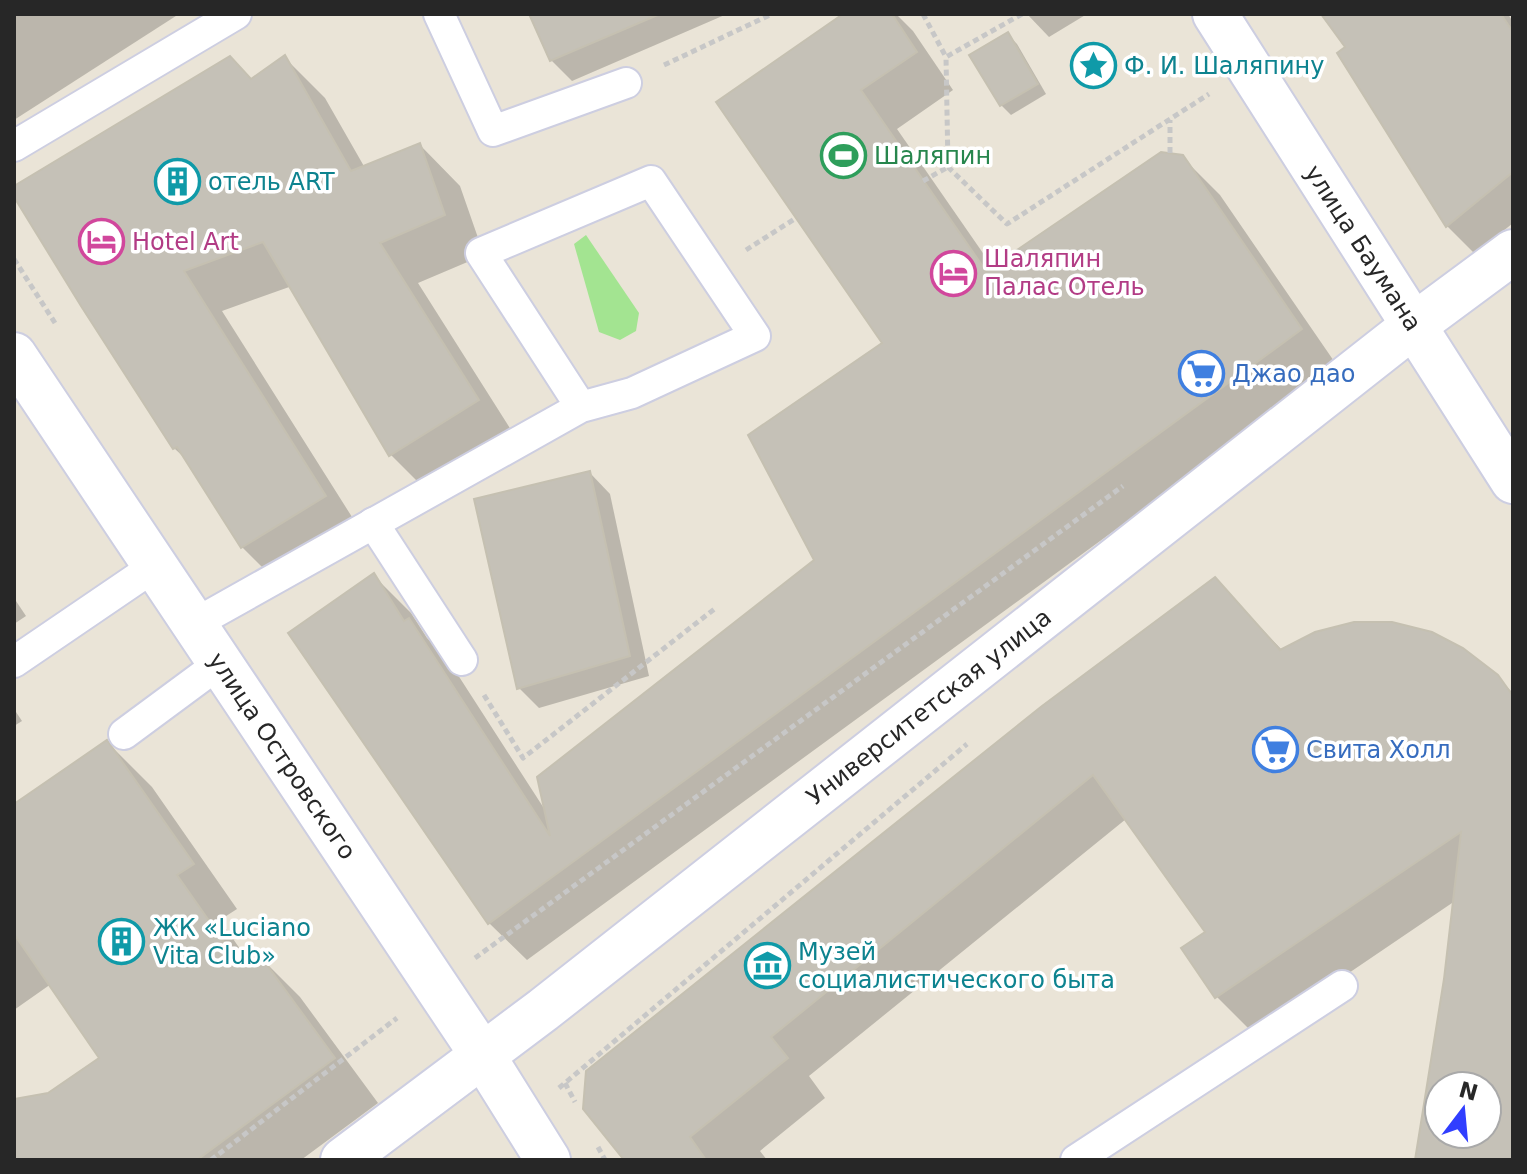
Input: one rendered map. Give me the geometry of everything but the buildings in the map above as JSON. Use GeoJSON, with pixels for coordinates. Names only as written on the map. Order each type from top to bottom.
{"type":"FeatureCollection","features":[{"type":"Feature","properties":{"kind":"street","name":"улица Баумана"},"geometry":{"type":"LineString","coordinates":[[1215,14],[1513,481]]}},
{"type":"Feature","properties":{"kind":"street","name":"Университетская улица"},"geometry":{"type":"LineString","coordinates":[[343,1160],[483,1056],[1413,326],[1513,252]]}},
{"type":"Feature","properties":{"kind":"street","name":"улица Островского"},"geometry":{"type":"LineString","coordinates":[[14,355],[483,1056],[537,1144]]}},
{"type":"Feature","properties":{"kind":"lane"},"geometry":{"type":"LineString","coordinates":[[14,146],[236,14]]}},
{"type":"Feature","properties":{"kind":"lane"},"geometry":{"type":"LineString","coordinates":[[439,14],[493,131],[626,83]]}},
{"type":"Feature","properties":{"kind":"lane"},"geometry":{"type":"LineString","coordinates":[[194,624],[581,407],[632,393],[755,336],[651,181],[481,253],[581,407]]}},
{"type":"Feature","properties":{"kind":"lane"},"geometry":{"type":"LineString","coordinates":[[373,523],[462,660]]}},
{"type":"Feature","properties":{"kind":"lane"},"geometry":{"type":"LineString","coordinates":[[14,662],[155,566]]}},
{"type":"Feature","properties":{"kind":"lane"},"geometry":{"type":"LineString","coordinates":[[124,734],[220,663]]}},
{"type":"Feature","properties":{"kind":"lane"},"geometry":{"type":"LineString","coordinates":[[1076,1160],[1342,986]]}},
{"type":"Feature","properties":{"kind":"path"},"geometry":{"type":"LineString","coordinates":[[626,83],[772,14]]}},
{"type":"Feature","properties":{"kind":"path"},"geometry":{"type":"LineString","coordinates":[[923,14],[946,57],[948,167],[1007,224],[1249,68]]}},
{"type":"Feature","properties":{"kind":"path"},"geometry":{"type":"LineString","coordinates":[[946,57],[1022,14]]}},
{"type":"Feature","properties":{"kind":"path"},"geometry":{"type":"LineString","coordinates":[[1170,119],[1170,153]]}},
{"type":"Feature","properties":{"kind":"path"},"geometry":{"type":"LineString","coordinates":[[923,181],[948,167]]}},
{"type":"Feature","properties":{"kind":"path"},"geometry":{"type":"LineString","coordinates":[[713,272],[796,218]]}},
{"type":"Feature","properties":{"kind":"path"},"geometry":{"type":"LineString","coordinates":[[211,1160],[437,987],[1133,479]]}},
{"type":"Feature","properties":{"kind":"path"},"geometry":{"type":"LineString","coordinates":[[462,660],[523,758],[717,607]]}},
{"type":"Feature","properties":{"kind":"path"},"geometry":{"type":"LineString","coordinates":[[537,1144],[564,1082],[967,744]]}},
{"type":"Feature","properties":{"kind":"green space"},"geometry":{"type":"Polygon","coordinates":[[[586,235],[639,313],[636,331],[620,340],[599,332],[574,244],[586,235]]]}},
{"type":"Feature","properties":{"kind":"place","name":"Ф. И. Шаляпину"},"geometry":{"type":"Point","coordinates":[1093,66]}},
{"type":"Feature","properties":{"kind":"place","name":"Шаляпин"},"geometry":{"type":"Point","coordinates":[843,156]}},
{"type":"Feature","properties":{"kind":"place","name":"отель ART"},"geometry":{"type":"Point","coordinates":[177,182]}},
{"type":"Feature","properties":{"kind":"place","name":"Hotel Art"},"geometry":{"type":"Point","coordinates":[101,242]}},
{"type":"Feature","properties":{"kind":"place","name":"Шаляпин Палас Отель"},"geometry":{"type":"Point","coordinates":[953,273]}},
{"type":"Feature","properties":{"kind":"place","name":"Джао дао"},"geometry":{"type":"Point","coordinates":[1201,374]}},
{"type":"Feature","properties":{"kind":"place","name":"Свита Холл"},"geometry":{"type":"Point","coordinates":[1275,750]}},
{"type":"Feature","properties":{"kind":"place","name":"ЖК «Luciano Vita Club»"},"geometry":{"type":"Point","coordinates":[122,942]}},
{"type":"Feature","properties":{"kind":"place","name":"Музей социалистического быта"},"geometry":{"type":"Point","coordinates":[767,966]}}]}
